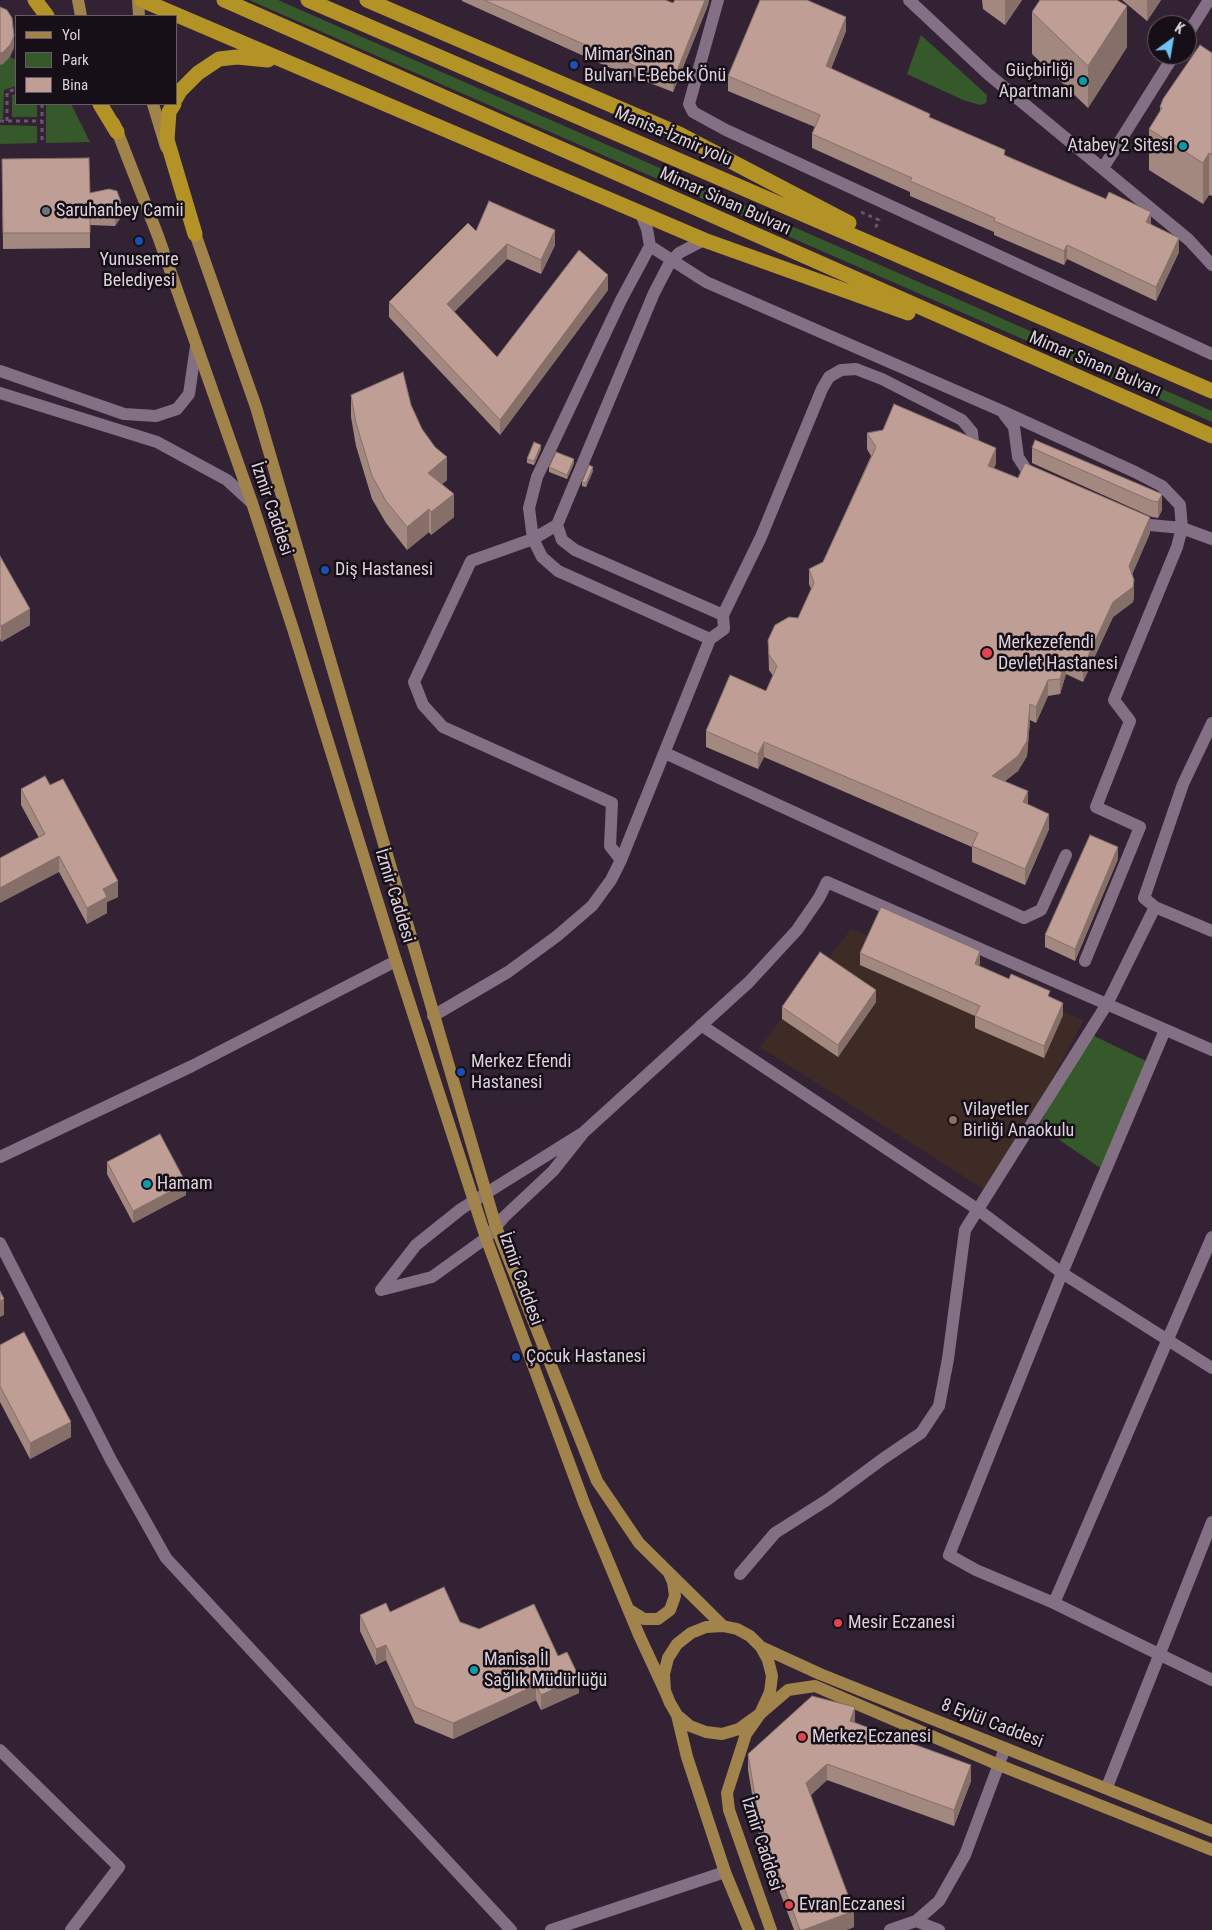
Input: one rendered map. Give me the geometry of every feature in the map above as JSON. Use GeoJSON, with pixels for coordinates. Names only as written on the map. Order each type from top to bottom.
{"type":"FeatureCollection","features":[{"type":"Feature","properties":{"kind":"highway"},"geometry":{"type":"LineString","coordinates":[[35,0],[45,15]]}},
{"type":"Feature","properties":{"kind":"highway"},"geometry":{"type":"LineString","coordinates":[[142,0],[160,5],[284,62],[516,158],[704,240],[1027,356]]}},
{"type":"Feature","properties":{"kind":"highway","name":"Mimar Sinan Bulvarı"},"geometry":{"type":"LineString","coordinates":[[224,0],[1027,356],[1212,436]]}},
{"type":"Feature","properties":{"kind":"highway","name":"Manisa-İzmir yolu"},"geometry":{"type":"LineString","coordinates":[[308,0],[1023,308]]}},
{"type":"Feature","properties":{"kind":"highway"},"geometry":{"type":"LineString","coordinates":[[367,0],[679,134],[856,227],[1023,308]]}},
{"type":"Feature","properties":{"kind":"highway"},"geometry":{"type":"LineString","coordinates":[[178,94],[198,73],[219,59],[236,57],[284,62]]}},
{"type":"Feature","properties":{"kind":"highway"},"geometry":{"type":"LineString","coordinates":[[101,105],[117,132]]}},
{"type":"Feature","properties":{"kind":"highway"},"geometry":{"type":"LineString","coordinates":[[173,105],[169,112],[167,140],[195,234]]}},
{"type":"Feature","properties":{"kind":"highway","name":"Mimar Sinan Bulvarı"},"geometry":{"type":"LineString","coordinates":[[1023,308],[1212,391]]}},
{"type":"Feature","properties":{"kind":"main road"},"geometry":{"type":"LineString","coordinates":[[78,0],[81,15]]}},
{"type":"Feature","properties":{"kind":"main road"},"geometry":{"type":"LineString","coordinates":[[138,0],[139,15]]}},
{"type":"Feature","properties":{"kind":"main road","name":"İzmir Caddesi"},"geometry":{"type":"LineString","coordinates":[[107,105],[158,236],[252,503],[416,1022],[480,1197],[496,1227],[597,1481],[639,1543],[723,1626]]}},
{"type":"Feature","properties":{"kind":"main road","name":"İzmir Caddesi"},"geometry":{"type":"LineString","coordinates":[[154,105],[157,123],[256,408],[433,1016],[480,1197],[486,1238],[584,1503],[628,1609],[665,1691]]}},
{"type":"Feature","properties":{"kind":"main road"},"geometry":{"type":"LineString","coordinates":[[416,1022],[433,1016]]}},
{"type":"Feature","properties":{"kind":"main road"},"geometry":{"type":"LineString","coordinates":[[628,1609],[644,1619],[658,1619],[670,1610],[675,1596],[674,1582],[666,1569]]}},
{"type":"Feature","properties":{"kind":"main road"},"geometry":{"type":"LineString","coordinates":[[760,1714],[770,1692],[772,1676],[768,1660],[750,1636],[723,1626],[706,1627],[691,1633],[678,1644],[668,1658],[664,1674],[665,1691],[677,1715],[690,1726],[706,1732],[722,1734],[739,1730],[760,1714],[788,1690],[815,1686],[999,1765],[1212,1850]]}},
{"type":"Feature","properties":{"kind":"main road","name":"8 Eylül Caddesi"},"geometry":{"type":"LineString","coordinates":[[760,1647],[820,1674],[1107,1787],[1212,1831]]}},
{"type":"Feature","properties":{"kind":"main road","name":"İzmir Caddesi"},"geometry":{"type":"LineString","coordinates":[[760,1714],[746,1734],[727,1793],[729,1810],[772,1930]]}},
{"type":"Feature","properties":{"kind":"main road"},"geometry":{"type":"LineString","coordinates":[[677,1715],[687,1757],[725,1872],[749,1930]]}},
{"type":"Feature","properties":{"kind":"street"},"geometry":{"type":"LineString","coordinates":[[718,0],[689,104],[693,112],[726,130],[1212,354]]}},
{"type":"Feature","properties":{"kind":"street"},"geometry":{"type":"LineString","coordinates":[[909,0],[988,74],[1189,240],[1212,265]]}},
{"type":"Feature","properties":{"kind":"street"},"geometry":{"type":"LineString","coordinates":[[1197,19],[1209,0]]}},
{"type":"Feature","properties":{"kind":"street"},"geometry":{"type":"LineString","coordinates":[[1103,168],[1168,65]]}},
{"type":"Feature","properties":{"kind":"street"},"geometry":{"type":"LineString","coordinates":[[641,214],[647,229],[650,246],[622,300],[538,477],[529,508],[533,539],[542,558],[558,571],[710,639]]}},
{"type":"Feature","properties":{"kind":"street"},"geometry":{"type":"LineString","coordinates":[[621,860],[610,846],[612,803],[443,727],[423,705],[414,682],[471,561],[533,539],[557,525],[654,292],[672,261],[680,253],[704,240]]}},
{"type":"Feature","properties":{"kind":"street"},"geometry":{"type":"LineString","coordinates":[[650,246],[706,282],[1002,411],[1162,486],[1180,505],[1182,528],[1177,547],[1114,700],[1130,721],[1096,807],[1140,827],[1085,961]]}},
{"type":"Feature","properties":{"kind":"street"},"geometry":{"type":"LineString","coordinates":[[0,371],[124,414],[156,416],[177,409],[189,394],[196,346]]}},
{"type":"Feature","properties":{"kind":"street"},"geometry":{"type":"LineString","coordinates":[[433,1016],[508,972],[592,906],[611,880],[665,753],[710,639],[724,629],[723,615],[761,537],[822,389],[829,377],[841,370],[856,369],[882,379],[962,420],[972,432],[973,443]]}},
{"type":"Feature","properties":{"kind":"street"},"geometry":{"type":"LineString","coordinates":[[0,393],[157,442],[227,480],[252,503]]}},
{"type":"Feature","properties":{"kind":"street"},"geometry":{"type":"LineString","coordinates":[[1002,411],[1014,427],[1018,457],[1027,472],[1045,479]]}},
{"type":"Feature","properties":{"kind":"street"},"geometry":{"type":"LineString","coordinates":[[1124,514],[1150,525],[1182,528],[1212,539]]}},
{"type":"Feature","properties":{"kind":"street"},"geometry":{"type":"LineString","coordinates":[[557,525],[562,540],[575,550],[723,615]]}},
{"type":"Feature","properties":{"kind":"street"},"geometry":{"type":"LineString","coordinates":[[1212,723],[1183,784],[1144,898],[1155,907],[1212,931]]}},
{"type":"Feature","properties":{"kind":"street"},"geometry":{"type":"LineString","coordinates":[[665,753],[1024,918],[1041,910],[1066,855]]}},
{"type":"Feature","properties":{"kind":"street"},"geometry":{"type":"LineString","coordinates":[[584,1132],[480,1197],[416,1245],[381,1290],[432,1277],[486,1238],[553,1171],[584,1132],[749,982],[797,930],[819,898],[827,882],[1212,1050]]}},
{"type":"Feature","properties":{"kind":"street"},"geometry":{"type":"LineString","coordinates":[[740,1574],[775,1532],[827,1500],[922,1433],[939,1406],[948,1359],[960,1254],[965,1230],[1107,1004],[1155,907]]}},
{"type":"Feature","properties":{"kind":"street"},"geometry":{"type":"LineString","coordinates":[[0,1157],[192,1066],[396,961]]}},
{"type":"Feature","properties":{"kind":"street"},"geometry":{"type":"LineString","coordinates":[[701,1025],[977,1209],[1062,1273],[1168,1338],[1212,1368]]}},
{"type":"Feature","properties":{"kind":"street"},"geometry":{"type":"LineString","coordinates":[[1165,1030],[1062,1273],[949,1555],[976,1570],[1054,1604],[1212,1680]]}},
{"type":"Feature","properties":{"kind":"street"},"geometry":{"type":"LineString","coordinates":[[1054,1604],[1212,1237]]}},
{"type":"Feature","properties":{"kind":"street"},"geometry":{"type":"LineString","coordinates":[[0,1243],[111,1460],[166,1558],[511,1930]]}},
{"type":"Feature","properties":{"kind":"street"},"geometry":{"type":"LineString","coordinates":[[1107,1787],[1212,1522]]}},
{"type":"Feature","properties":{"kind":"street"},"geometry":{"type":"LineString","coordinates":[[890,1930],[916,1921],[939,1901],[965,1855],[1005,1748]]}},
{"type":"Feature","properties":{"kind":"street"},"geometry":{"type":"LineString","coordinates":[[0,1750],[119,1867],[71,1930]]}},
{"type":"Feature","properties":{"kind":"street"},"geometry":{"type":"LineString","coordinates":[[551,1930],[725,1872]]}},
{"type":"Feature","properties":{"kind":"street"},"geometry":{"type":"LineString","coordinates":[[916,1921],[939,1930]]}},
{"type":"Feature","properties":{"kind":"path"},"geometry":{"type":"LineString","coordinates":[[7,121],[7,92],[15,89]]}},
{"type":"Feature","properties":{"kind":"path"},"geometry":{"type":"LineString","coordinates":[[42,105],[42,143]]}},
{"type":"Feature","properties":{"kind":"path"},"geometry":{"type":"LineString","coordinates":[[0,121],[42,121]]}},
{"type":"Feature","properties":{"kind":"shaded area","name":"Vilayetler Birliği Anaokulu"},"geometry":{"type":"Polygon","coordinates":[[[851,929],[1084,1020],[990,1193],[760,1047],[851,929]]]}},
{"type":"Feature","properties":{"kind":"green space"},"geometry":{"type":"Polygon","coordinates":[[[249,0],[278,0],[1212,411],[1212,422],[249,0]]]}},
{"type":"Feature","properties":{"kind":"green space"},"geometry":{"type":"Polygon","coordinates":[[[921,35],[987,95],[986,103],[980,105],[963,100],[907,74],[921,35]]]}},
{"type":"Feature","properties":{"kind":"green space"},"geometry":{"type":"Polygon","coordinates":[[[10,57],[15,60],[15,86],[4,90],[3,119],[0,119],[0,65],[10,57]]]}},
{"type":"Feature","properties":{"kind":"green space"},"geometry":{"type":"Polygon","coordinates":[[[15,94],[15,105],[37,105],[37,117],[12,117],[12,95],[15,94]]]}},
{"type":"Feature","properties":{"kind":"green space"},"geometry":{"type":"Polygon","coordinates":[[[46,105],[72,105],[90,142],[46,143],[46,105]]]}},
{"type":"Feature","properties":{"kind":"green space"},"geometry":{"type":"Polygon","coordinates":[[[0,125],[37,126],[37,143],[0,144],[0,125]]]}},
{"type":"Feature","properties":{"kind":"green space"},"geometry":{"type":"Polygon","coordinates":[[[1088,1033],[1148,1062],[1102,1169],[1039,1126],[1088,1033]]]}},
{"type":"Feature","properties":{"kind":"building"},"geometry":{"type":"Polygon","coordinates":[[[484,0],[665,0],[673,3],[675,0],[705,0],[673,81],[606,54],[484,0]]]}},
{"type":"Feature","properties":{"kind":"building"},"geometry":{"type":"Polygon","coordinates":[[[760,0],[807,0],[846,17],[826,66],[930,114],[929,117],[1005,150],[1004,155],[1106,199],[1109,192],[1151,212],[1146,222],[1179,238],[1156,287],[1067,245],[1064,251],[994,221],[995,218],[910,181],[912,178],[812,134],[820,115],[728,76],[760,0]]]}},
{"type":"Feature","properties":{"kind":"building"},"geometry":{"type":"Polygon","coordinates":[[[1040,0],[1117,0],[1127,6],[1088,66],[1032,12],[1040,0]]]}},
{"type":"Feature","properties":{"kind":"building"},"geometry":{"type":"Polygon","coordinates":[[[0,7],[7,10],[12,18],[14,36],[10,45],[0,53],[0,7]]]}},
{"type":"Feature","properties":{"kind":"building"},"geometry":{"type":"Polygon","coordinates":[[[1200,45],[1212,53],[1212,155],[1209,153],[1203,163],[1149,129],[1162,108],[1160,107],[1163,99],[1186,65],[1197,65],[1197,49],[1200,45]]]}},
{"type":"Feature","properties":{"kind":"building","name":"Saruhanbey Camii"},"geometry":{"type":"Polygon","coordinates":[[[89,158],[90,193],[109,189],[117,191],[121,202],[115,211],[90,210],[90,233],[3,233],[2,159],[89,158]]]}},
{"type":"Feature","properties":{"kind":"building"},"geometry":{"type":"Polygon","coordinates":[[[489,201],[555,230],[541,260],[507,244],[447,304],[497,357],[579,250],[608,275],[500,420],[389,302],[468,223],[476,231],[489,201]]]}},
{"type":"Feature","properties":{"kind":"building"},"geometry":{"type":"Polygon","coordinates":[[[403,372],[411,405],[422,429],[435,447],[447,457],[428,473],[454,494],[431,512],[429,509],[407,527],[386,501],[372,476],[356,423],[351,395],[403,372]]]}},
{"type":"Feature","properties":{"kind":"building","name":"Merkezefendi Devlet Hastanesi"},"geometry":{"type":"Polygon","coordinates":[[[894,404],[996,448],[988,466],[1018,478],[1025,463],[1150,517],[1129,566],[1134,580],[1133,587],[1113,602],[1083,667],[1066,658],[1060,679],[1048,680],[1036,707],[1030,704],[1027,741],[1018,756],[992,776],[1028,791],[1023,802],[1049,814],[1025,869],[972,846],[978,833],[764,742],[758,754],[706,731],[730,675],[766,691],[777,666],[769,655],[768,640],[775,625],[789,617],[798,618],[814,583],[809,569],[823,562],[876,447],[867,433],[883,430],[894,404]]]}},
{"type":"Feature","properties":{"kind":"building"},"geometry":{"type":"Polygon","coordinates":[[[1035,440],[1162,494],[1158,502],[1152,501],[1032,448],[1035,440]]]}},
{"type":"Feature","properties":{"kind":"building"},"geometry":{"type":"Polygon","coordinates":[[[534,442],[541,445],[534,461],[527,459],[534,442]]]}},
{"type":"Feature","properties":{"kind":"building"},"geometry":{"type":"Polygon","coordinates":[[[556,452],[574,459],[567,475],[549,467],[556,452]]]}},
{"type":"Feature","properties":{"kind":"building"},"geometry":{"type":"Polygon","coordinates":[[[589,465],[593,467],[586,483],[582,482],[589,465]]]}},
{"type":"Feature","properties":{"kind":"building"},"geometry":{"type":"Polygon","coordinates":[[[0,556],[30,609],[1,626],[0,624],[0,556]]]}},
{"type":"Feature","properties":{"kind":"building"},"geometry":{"type":"Polygon","coordinates":[[[45,776],[50,785],[63,779],[118,881],[103,889],[107,897],[87,908],[59,856],[0,888],[0,858],[45,834],[21,789],[45,776]]]}},
{"type":"Feature","properties":{"kind":"building"},"geometry":{"type":"Polygon","coordinates":[[[1090,835],[1118,847],[1075,949],[1045,935],[1090,835]]]}},
{"type":"Feature","properties":{"kind":"building"},"geometry":{"type":"Polygon","coordinates":[[[881,907],[980,951],[975,964],[1009,979],[1011,974],[1050,991],[1048,996],[1063,1003],[1044,1046],[975,1016],[980,1006],[860,953],[881,907]]]}},
{"type":"Feature","properties":{"kind":"building"},"geometry":{"type":"Polygon","coordinates":[[[820,952],[876,990],[838,1045],[782,1007],[820,952]]]}},
{"type":"Feature","properties":{"kind":"building","name":"Hamam"},"geometry":{"type":"Polygon","coordinates":[[[160,1134],[186,1183],[133,1211],[107,1162],[160,1134]]]}},
{"type":"Feature","properties":{"kind":"building"},"geometry":{"type":"Polygon","coordinates":[[[0,1291],[4,1299],[0,1301],[0,1291]]]}},
{"type":"Feature","properties":{"kind":"building"},"geometry":{"type":"Polygon","coordinates":[[[24,1332],[71,1422],[30,1443],[0,1386],[0,1345],[24,1332]]]}},
{"type":"Feature","properties":{"kind":"building","name":"Manisa İl Sağlık Müdürlüğü"},"geometry":{"type":"Polygon","coordinates":[[[444,1587],[460,1622],[479,1629],[534,1604],[558,1656],[567,1652],[579,1677],[541,1695],[536,1685],[453,1723],[415,1707],[386,1645],[376,1649],[360,1615],[386,1603],[390,1612],[444,1587]]]}},
{"type":"Feature","properties":{"kind":"building"},"geometry":{"type":"Polygon","coordinates":[[[812,1696],[855,1707],[850,1721],[971,1765],[954,1810],[827,1764],[806,1783],[854,1911],[800,1930],[759,1820],[748,1754],[812,1696]]]}},
{"type":"Feature","properties":{"kind":"place","name":"Mimar Sinan Bulvarı E-Bebek Önü"},"geometry":{"type":"Point","coordinates":[574,65]}},
{"type":"Feature","properties":{"kind":"place","name":"Güçbirliği Apartmanı"},"geometry":{"type":"Point","coordinates":[1083,81]}},
{"type":"Feature","properties":{"kind":"place","name":"Atabey 2 Sitesi"},"geometry":{"type":"Point","coordinates":[1183,146]}},
{"type":"Feature","properties":{"kind":"place","name":"Saruhanbey Camii"},"geometry":{"type":"Point","coordinates":[46,211]}},
{"type":"Feature","properties":{"kind":"place","name":"Yunusemre Belediyesi"},"geometry":{"type":"Point","coordinates":[139,241]}},
{"type":"Feature","properties":{"kind":"place","name":"Diş Hastanesi"},"geometry":{"type":"Point","coordinates":[325,570]}},
{"type":"Feature","properties":{"kind":"place","name":"Merkezefendi Devlet Hastanesi"},"geometry":{"type":"Point","coordinates":[987,653]}},
{"type":"Feature","properties":{"kind":"place","name":"Merkez Efendi Hastanesi"},"geometry":{"type":"Point","coordinates":[461,1072]}},
{"type":"Feature","properties":{"kind":"place","name":"Vilayetler Birliği Anaokulu"},"geometry":{"type":"Point","coordinates":[953,1120]}},
{"type":"Feature","properties":{"kind":"place","name":"Hamam"},"geometry":{"type":"Point","coordinates":[147,1184]}},
{"type":"Feature","properties":{"kind":"place","name":"Çocuk Hastanesi"},"geometry":{"type":"Point","coordinates":[516,1357]}},
{"type":"Feature","properties":{"kind":"place","name":"Mesir Eczanesi"},"geometry":{"type":"Point","coordinates":[838,1623]}},
{"type":"Feature","properties":{"kind":"place","name":"Manisa İl Sağlık Müdürlüğü"},"geometry":{"type":"Point","coordinates":[474,1670]}},
{"type":"Feature","properties":{"kind":"place","name":"Merkez Eczanesi"},"geometry":{"type":"Point","coordinates":[802,1737]}},
{"type":"Feature","properties":{"kind":"place","name":"Evran Eczanesi"},"geometry":{"type":"Point","coordinates":[789,1905]}}]}
